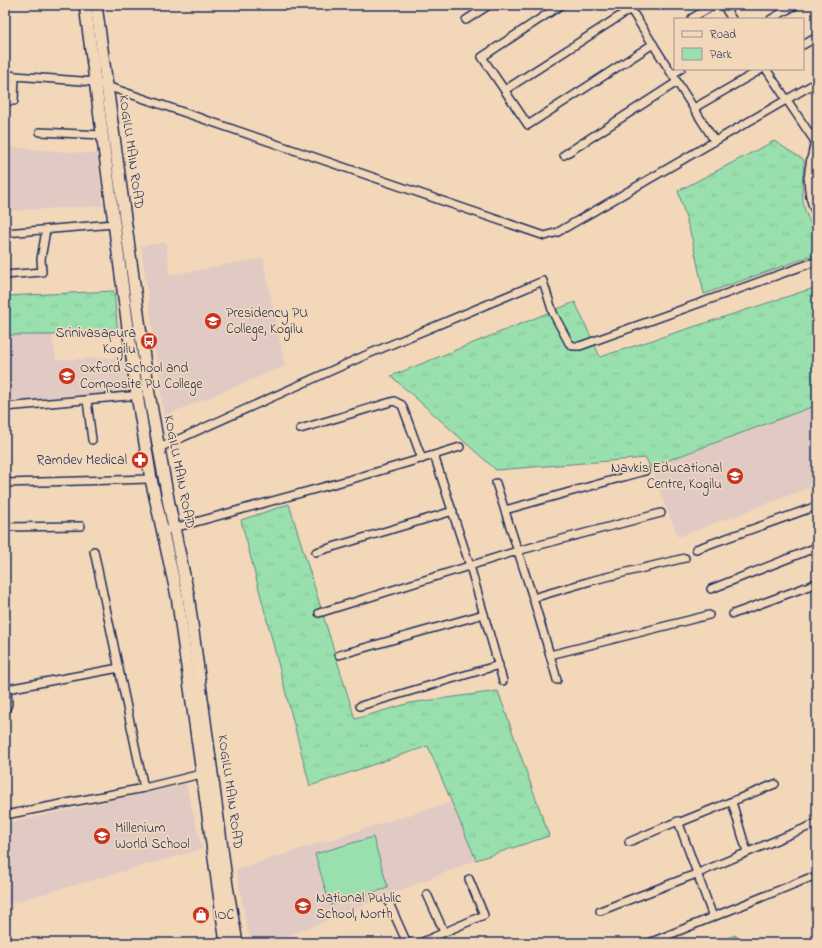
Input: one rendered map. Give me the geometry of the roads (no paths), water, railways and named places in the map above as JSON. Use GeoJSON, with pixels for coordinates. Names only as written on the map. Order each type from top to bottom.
{"type":"FeatureCollection","features":[{"type":"Feature","properties":{"kind":"main road","name":"KOGILU MAIN ROAD"},"geometry":{"type":"LineString","coordinates":[[84,5],[137,395],[151,479],[177,596],[226,943]]}},
{"type":"Feature","properties":{"kind":"main road","name":"KOGILU MAIN ROAD"},"geometry":{"type":"LineString","coordinates":[[96,5],[149,394],[188,594],[227,886],[238,943]]}},
{"type":"Feature","properties":{"kind":"street"},"geometry":{"type":"LineString","coordinates":[[466,20],[489,5]]}},
{"type":"Feature","properties":{"kind":"street"},"geometry":{"type":"LineString","coordinates":[[561,5],[482,56],[528,125],[653,44]]}},
{"type":"Feature","properties":{"kind":"street"},"geometry":{"type":"LineString","coordinates":[[505,90],[629,7],[637,5]]}},
{"type":"Feature","properties":{"kind":"street"},"geometry":{"type":"LineString","coordinates":[[692,18],[714,5]]}},
{"type":"Feature","properties":{"kind":"street"},"geometry":{"type":"LineString","coordinates":[[723,5],[731,18]]}},
{"type":"Feature","properties":{"kind":"street"},"geometry":{"type":"LineString","coordinates":[[773,18],[796,5]]}},
{"type":"Feature","properties":{"kind":"street"},"geometry":{"type":"LineString","coordinates":[[629,7],[714,140]]}},
{"type":"Feature","properties":{"kind":"street"},"geometry":{"type":"LineString","coordinates":[[804,44],[817,37]]}},
{"type":"Feature","properties":{"kind":"street"},"geometry":{"type":"LineString","coordinates":[[672,74],[679,70]]}},
{"type":"Feature","properties":{"kind":"street"},"geometry":{"type":"LineString","coordinates":[[694,108],[760,70]]}},
{"type":"Feature","properties":{"kind":"street"},"geometry":{"type":"LineString","coordinates":[[767,70],[786,100],[816,141],[808,178],[813,205],[817,213]]}},
{"type":"Feature","properties":{"kind":"street"},"geometry":{"type":"LineString","coordinates":[[5,74],[95,82],[545,236],[558,232],[714,140],[817,82]]}},
{"type":"Feature","properties":{"kind":"street"},"geometry":{"type":"LineString","coordinates":[[5,101],[14,101],[15,76]]}},
{"type":"Feature","properties":{"kind":"street"},"geometry":{"type":"LineString","coordinates":[[564,155],[677,82]]}},
{"type":"Feature","properties":{"kind":"street"},"geometry":{"type":"LineString","coordinates":[[40,132],[102,135]]}},
{"type":"Feature","properties":{"kind":"street"},"geometry":{"type":"LineString","coordinates":[[808,178],[817,173]]}},
{"type":"Feature","properties":{"kind":"street"},"geometry":{"type":"LineString","coordinates":[[5,233],[114,224]]}},
{"type":"Feature","properties":{"kind":"street"},"geometry":{"type":"LineString","coordinates":[[5,275],[42,272],[41,259],[46,230]]}},
{"type":"Feature","properties":{"kind":"street"},"geometry":{"type":"LineString","coordinates":[[159,448],[366,355],[544,280],[553,313],[569,343],[573,346],[580,346],[817,261]]}},
{"type":"Feature","properties":{"kind":"street"},"geometry":{"type":"LineString","coordinates":[[5,407],[149,394]]}},
{"type":"Feature","properties":{"kind":"street"},"geometry":{"type":"LineString","coordinates":[[87,400],[92,440]]}},
{"type":"Feature","properties":{"kind":"street"},"geometry":{"type":"LineString","coordinates":[[300,429],[394,401],[399,402],[402,405],[422,459]]}},
{"type":"Feature","properties":{"kind":"street"},"geometry":{"type":"LineString","coordinates":[[163,531],[422,459],[460,447]]}},
{"type":"Feature","properties":{"kind":"street"},"geometry":{"type":"LineString","coordinates":[[434,454],[470,566],[503,681]]}},
{"type":"Feature","properties":{"kind":"street"},"geometry":{"type":"LineString","coordinates":[[505,510],[645,471]]}},
{"type":"Feature","properties":{"kind":"street"},"geometry":{"type":"LineString","coordinates":[[5,483],[151,479]]}},
{"type":"Feature","properties":{"kind":"street"},"geometry":{"type":"LineString","coordinates":[[496,483],[533,598],[557,680]]}},
{"type":"Feature","properties":{"kind":"street"},"geometry":{"type":"LineString","coordinates":[[696,549],[817,506]]}},
{"type":"Feature","properties":{"kind":"street"},"geometry":{"type":"LineString","coordinates":[[316,552],[453,511]]}},
{"type":"Feature","properties":{"kind":"street"},"geometry":{"type":"LineString","coordinates":[[319,613],[517,551],[661,513]]}},
{"type":"Feature","properties":{"kind":"street"},"geometry":{"type":"LineString","coordinates":[[5,527],[81,526]]}},
{"type":"Feature","properties":{"kind":"street"},"geometry":{"type":"LineString","coordinates":[[711,589],[817,547]]}},
{"type":"Feature","properties":{"kind":"street"},"geometry":{"type":"LineString","coordinates":[[94,550],[144,788]]}},
{"type":"Feature","properties":{"kind":"street"},"geometry":{"type":"LineString","coordinates":[[533,598],[594,580],[685,558]]}},
{"type":"Feature","properties":{"kind":"street"},"geometry":{"type":"LineString","coordinates":[[733,614],[817,583]]}},
{"type":"Feature","properties":{"kind":"street"},"geometry":{"type":"LineString","coordinates":[[339,655],[484,614]]}},
{"type":"Feature","properties":{"kind":"street"},"geometry":{"type":"LineString","coordinates":[[550,655],[709,615]]}},
{"type":"Feature","properties":{"kind":"street"},"geometry":{"type":"LineString","coordinates":[[360,706],[499,665]]}},
{"type":"Feature","properties":{"kind":"street"},"geometry":{"type":"LineString","coordinates":[[5,711],[8,704],[6,686],[119,668]]}},
{"type":"Feature","properties":{"kind":"street"},"geometry":{"type":"LineString","coordinates":[[5,815],[144,788],[201,774]]}},
{"type":"Feature","properties":{"kind":"street"},"geometry":{"type":"LineString","coordinates":[[629,842],[678,821],[678,823],[775,784]]}},
{"type":"Feature","properties":{"kind":"street"},"geometry":{"type":"LineString","coordinates":[[732,802],[747,852]]}},
{"type":"Feature","properties":{"kind":"street"},"geometry":{"type":"LineString","coordinates":[[678,823],[713,917]]}},
{"type":"Feature","properties":{"kind":"street"},"geometry":{"type":"LineString","coordinates":[[600,911],[696,874],[817,823]]}},
{"type":"Feature","properties":{"kind":"street"},"geometry":{"type":"LineString","coordinates":[[649,943],[809,878]]}},
{"type":"Feature","properties":{"kind":"street"},"geometry":{"type":"LineString","coordinates":[[420,943],[484,915],[469,879]]}},
{"type":"Feature","properties":{"kind":"street"},"geometry":{"type":"LineString","coordinates":[[427,894],[444,932]]}},
{"type":"Feature","properties":{"kind":"street"},"geometry":{"type":"LineString","coordinates":[[389,903],[407,943]]}},
{"type":"Feature","properties":{"kind":"place","name":"Presidency PU College, Kogilu"},"geometry":{"type":"Point","coordinates":[213,321]}},
{"type":"Feature","properties":{"kind":"place","name":"Srinivasapura Kogilu"},"geometry":{"type":"Point","coordinates":[149,341]}},
{"type":"Feature","properties":{"kind":"place","name":"Oxford School and Composite PU College"},"geometry":{"type":"Point","coordinates":[67,376]}},
{"type":"Feature","properties":{"kind":"place","name":"Ramdev Medical"},"geometry":{"type":"Point","coordinates":[140,460]}},
{"type":"Feature","properties":{"kind":"place","name":"Navkis Educational Centre, Kogilu"},"geometry":{"type":"Point","coordinates":[735,476]}},
{"type":"Feature","properties":{"kind":"place","name":"Millenium World School"},"geometry":{"type":"Point","coordinates":[102,836]}},
{"type":"Feature","properties":{"kind":"place","name":"National Public School, North"},"geometry":{"type":"Point","coordinates":[303,906]}},
{"type":"Feature","properties":{"kind":"place","name":"IOC"},"geometry":{"type":"Point","coordinates":[201,915]}}]}
